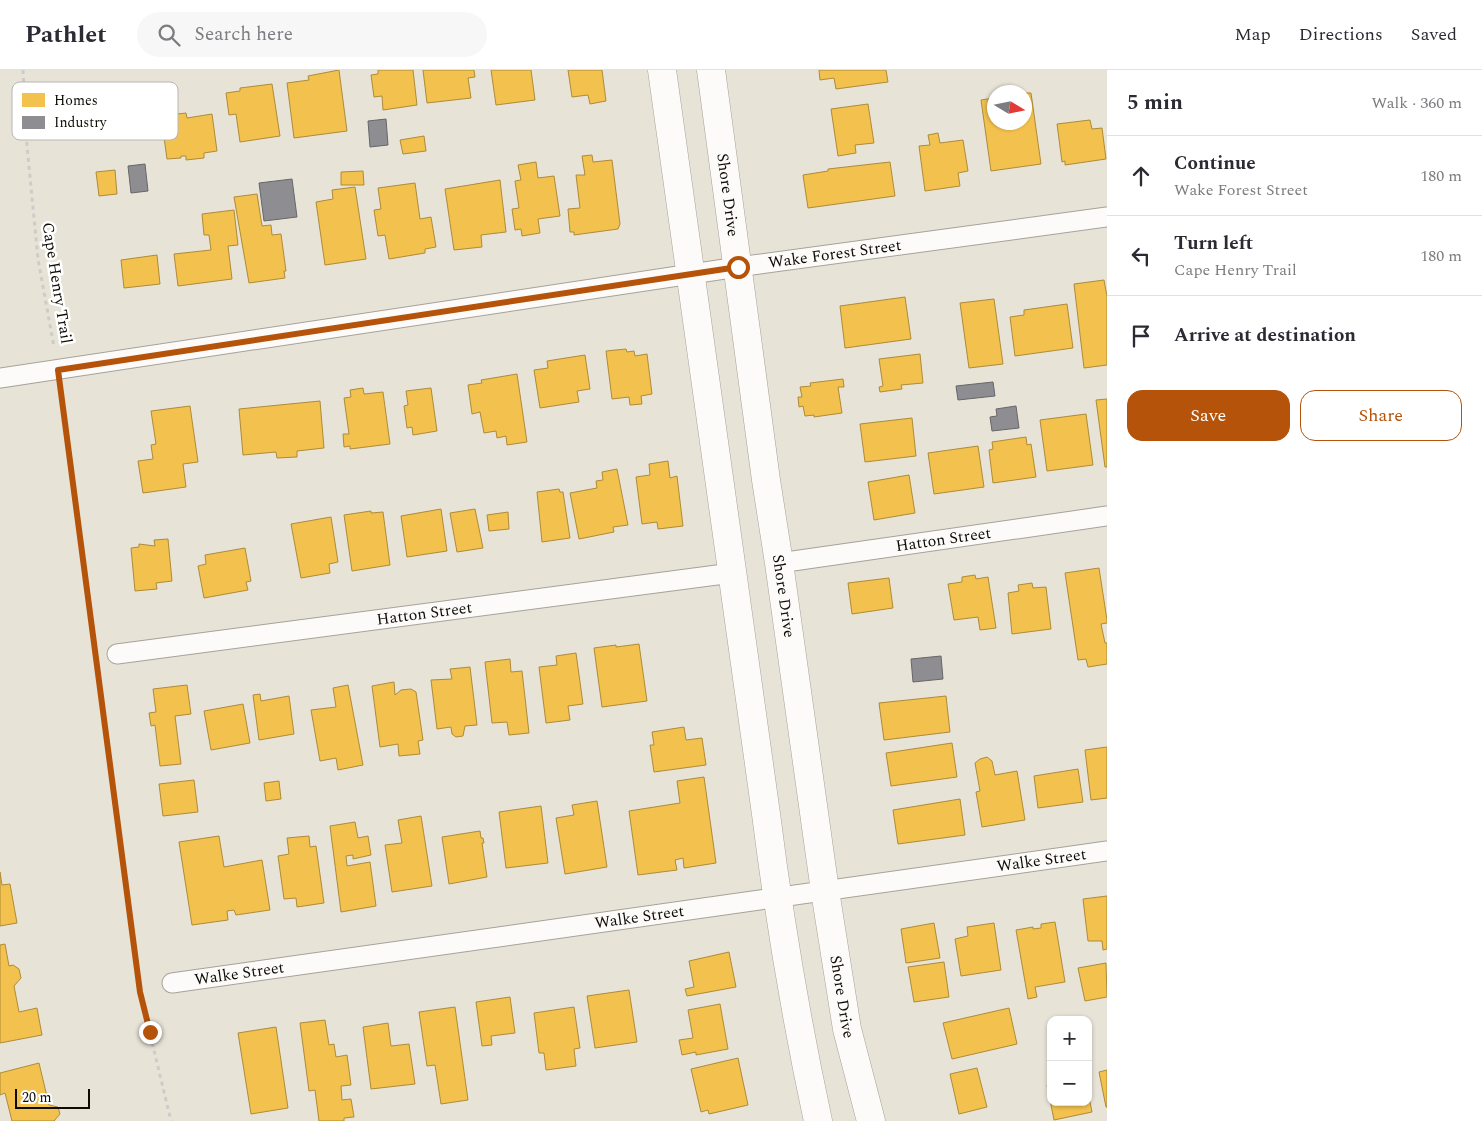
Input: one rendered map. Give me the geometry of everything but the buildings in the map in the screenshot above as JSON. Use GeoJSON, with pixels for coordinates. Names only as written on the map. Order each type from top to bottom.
{"type":"FeatureCollection","features":[{"type":"Feature","properties":{"kind":"highway"},"geometry":{"type":"LineString","coordinates":[[662,70],[777,898],[800,1040],[818,1121]]}},
{"type":"Feature","properties":{"kind":"highway","name":"Shore Drive"},"geometry":{"type":"LineString","coordinates":[[710,70],[825,891],[847,1028],[871,1121]]}},
{"type":"Feature","properties":{"kind":"street","name":"Wake Forest Street"},"geometry":{"type":"LineString","coordinates":[[0,378],[738,267],[1107,217]]}},
{"type":"Feature","properties":{"kind":"street","name":"Hatton Street"},"geometry":{"type":"LineString","coordinates":[[779,563],[1107,516]]}},
{"type":"Feature","properties":{"kind":"street","name":"Hatton Street"},"geometry":{"type":"LineString","coordinates":[[117,654],[732,573]]}},
{"type":"Feature","properties":{"kind":"street","name":"Walke Street"},"geometry":{"type":"LineString","coordinates":[[172,983],[1107,851]]}},
{"type":"Feature","properties":{"kind":"path","name":"Cape Henry Trail"},"geometry":{"type":"LineString","coordinates":[[27,140],[38,259],[58,370],[140,992],[171,1121]]}},
{"type":"Feature","properties":{"kind":"route"},"geometry":{"type":"LineString","coordinates":[[150,1032],[140,992],[58,370],[738,267]]}}]}
